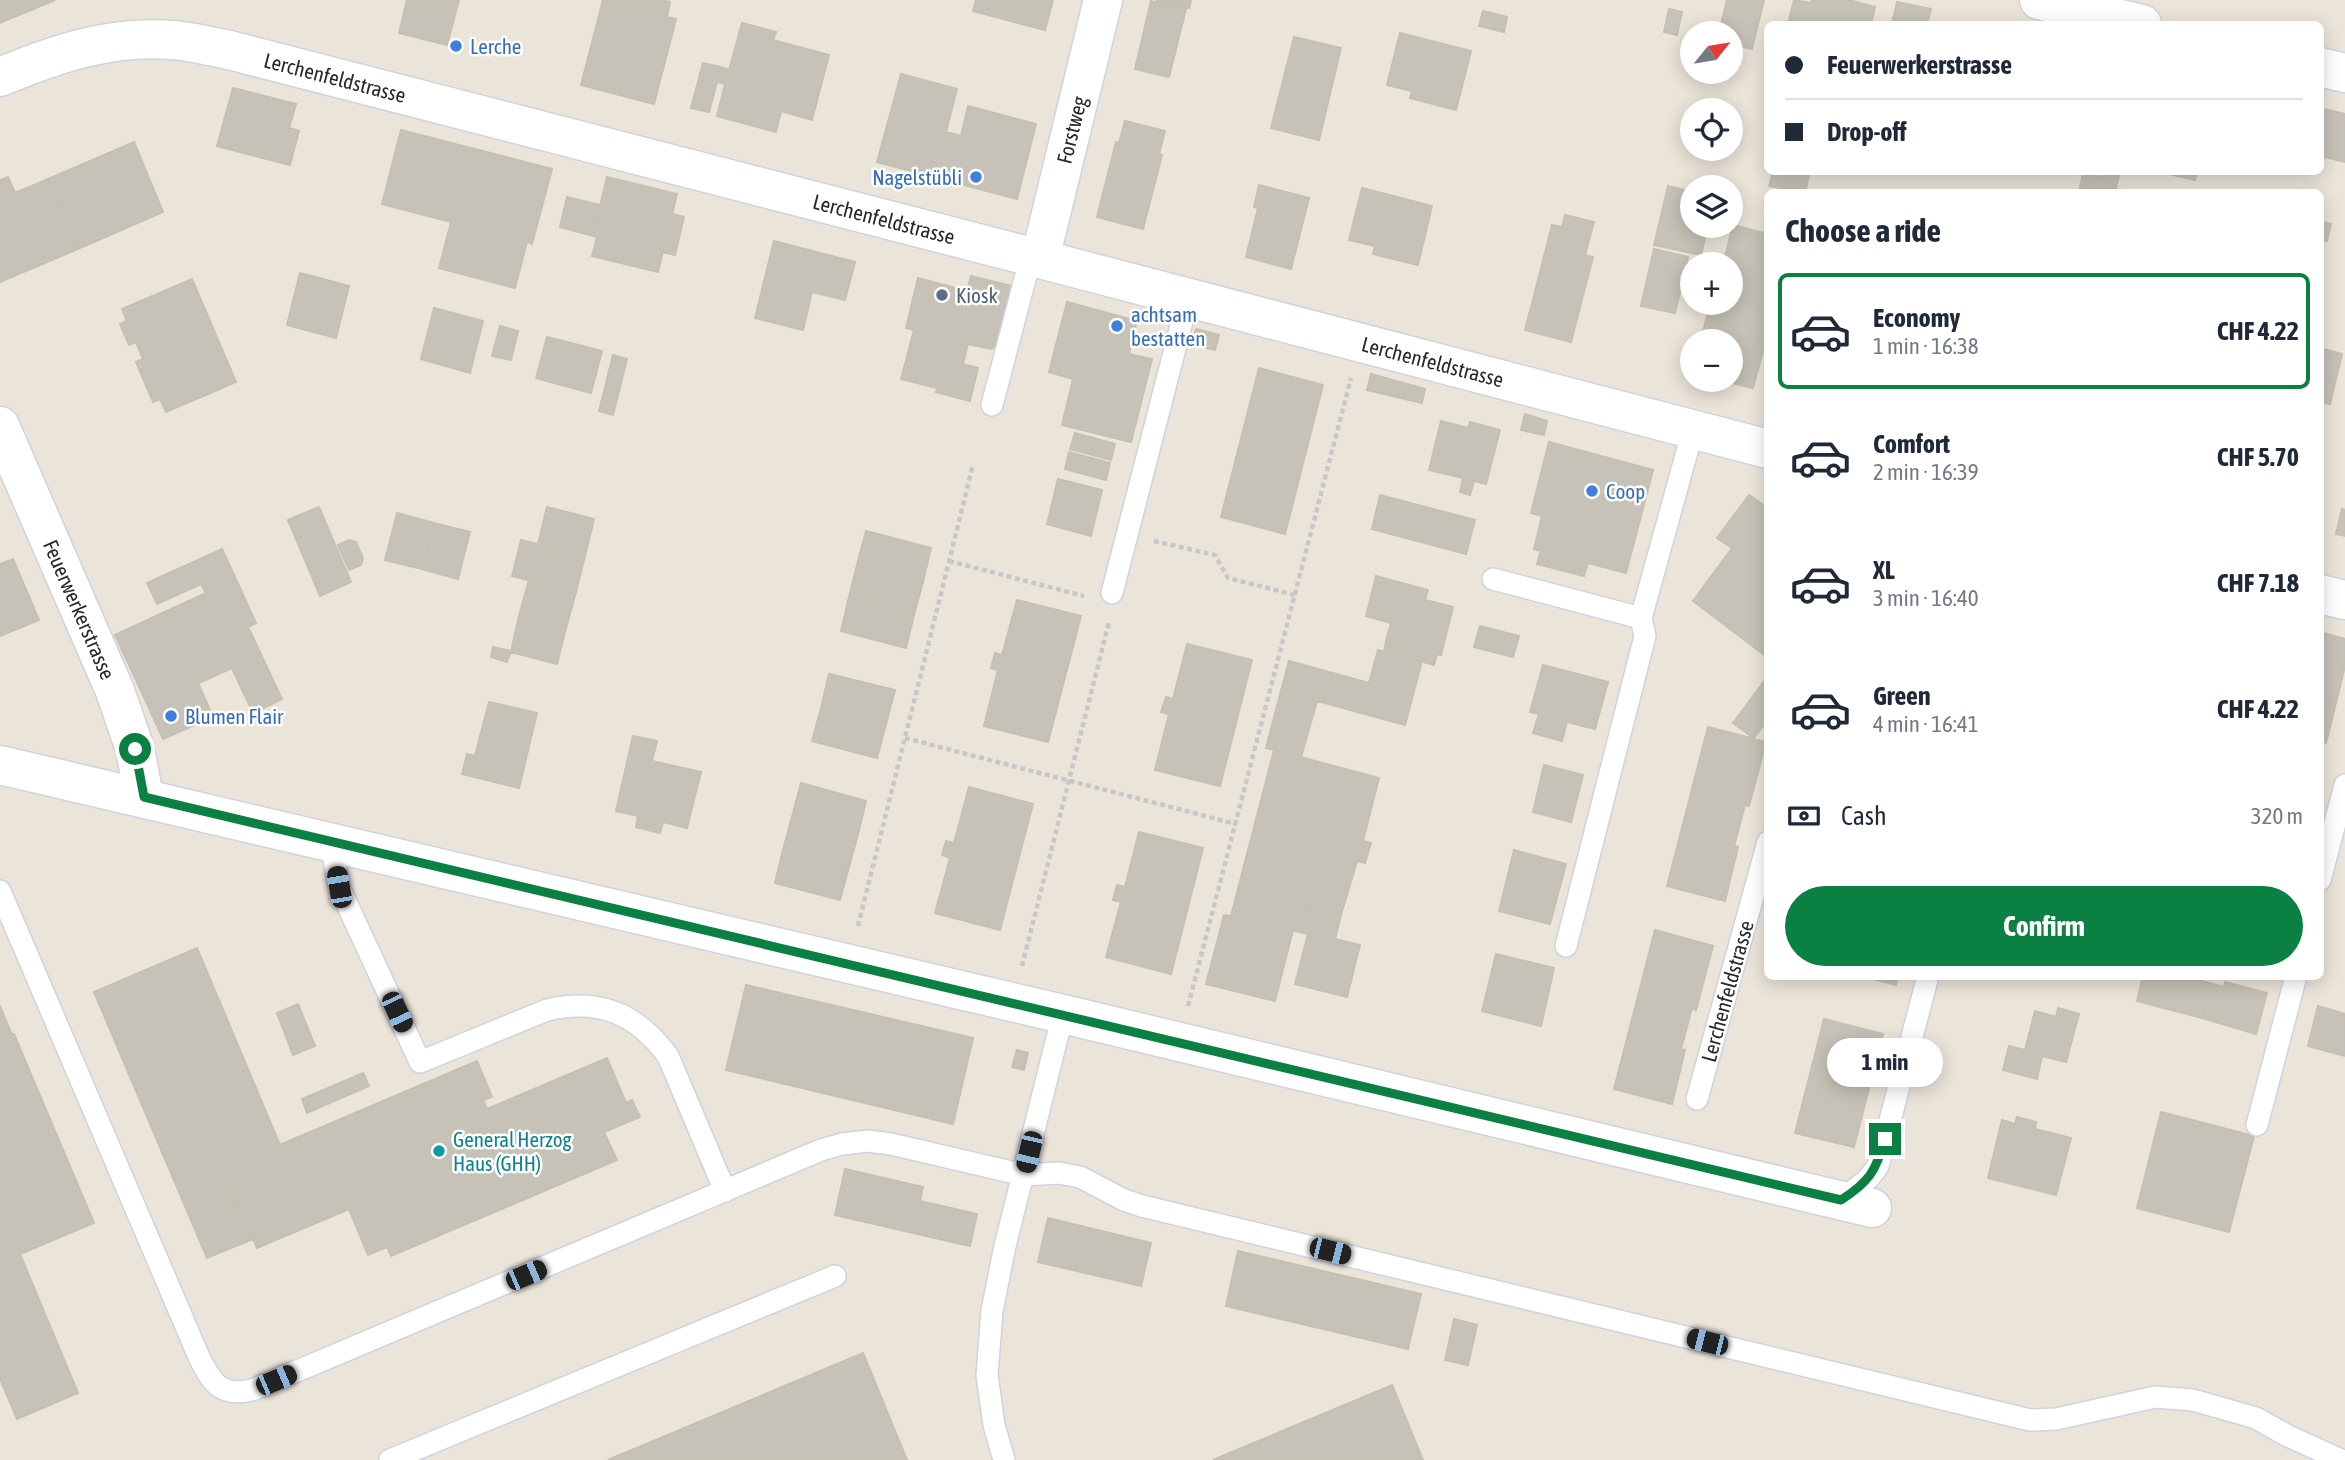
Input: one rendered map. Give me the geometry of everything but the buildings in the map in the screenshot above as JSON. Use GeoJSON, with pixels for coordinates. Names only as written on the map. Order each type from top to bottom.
{"type":"FeatureCollection","features":[{"type":"Feature","properties":{"kind":"street","name":"Forstweg"},"geometry":{"type":"LineString","coordinates":[[1036,258],[1103,0]]}},
{"type":"Feature","properties":{"kind":"street"},"geometry":{"type":"LineString","coordinates":[[2039,0],[2129,21]]}},
{"type":"Feature","properties":{"kind":"street","name":"Lerchenfeldstrasse"},"geometry":{"type":"LineString","coordinates":[[0,77],[73,50],[115,41],[174,40],[239,53],[1764,448]]}},
{"type":"Feature","properties":{"kind":"street"},"geometry":{"type":"LineString","coordinates":[[2324,68],[2345,73]]}},
{"type":"Feature","properties":{"kind":"street","name":"Feuerwerkerstrasse"},"geometry":{"type":"LineString","coordinates":[[0,426],[115,691],[135,749],[144,797]]}},
{"type":"Feature","properties":{"kind":"street"},"geometry":{"type":"LineString","coordinates":[[2324,595],[2345,600]]}},
{"type":"Feature","properties":{"kind":"street"},"geometry":{"type":"LineString","coordinates":[[0,765],[1063,1014],[1857,1204]]}},
{"type":"Feature","properties":{"kind":"lane"},"geometry":{"type":"LineString","coordinates":[[992,405],[1036,258]]}},
{"type":"Feature","properties":{"kind":"lane"},"geometry":{"type":"LineString","coordinates":[[1113,599],[1126,534],[1188,298]]}},
{"type":"Feature","properties":{"kind":"lane"},"geometry":{"type":"LineString","coordinates":[[1566,946],[1645,636],[1641,618],[1693,430]]}},
{"type":"Feature","properties":{"kind":"lane"},"geometry":{"type":"LineString","coordinates":[[1493,579],[1641,618]]}},
{"type":"Feature","properties":{"kind":"lane"},"geometry":{"type":"LineString","coordinates":[[2324,865],[2345,785]]}},
{"type":"Feature","properties":{"kind":"lane"},"geometry":{"type":"LineString","coordinates":[[331,841],[339,887],[420,1062],[547,1010],[568,1005],[593,1006],[613,1011],[635,1022],[654,1037],[668,1056],[725,1191]]}},
{"type":"Feature","properties":{"kind":"lane","name":"Lerchenfeldstrasse"},"geometry":{"type":"LineString","coordinates":[[1697,1099],[1764,856]]}},
{"type":"Feature","properties":{"kind":"lane"},"geometry":{"type":"LineString","coordinates":[[0,891],[199,1357],[209,1378],[227,1391],[239,1393],[251,1390],[821,1150],[867,1141],[891,1144],[1024,1175],[1059,1173],[1080,1177],[1142,1206],[2030,1420],[2056,1419],[2155,1398],[2193,1400],[2256,1418],[2341,1460]]}},
{"type":"Feature","properties":{"kind":"lane"},"geometry":{"type":"LineString","coordinates":[[1857,1204],[1862,1184],[1878,1166],[1927,980]]}},
{"type":"Feature","properties":{"kind":"lane"},"geometry":{"type":"LineString","coordinates":[[2257,1125],[2295,980]]}},
{"type":"Feature","properties":{"kind":"lane"},"geometry":{"type":"LineString","coordinates":[[1004,1460],[994,1425],[987,1375],[992,1311],[1005,1246],[1063,1014]]}},
{"type":"Feature","properties":{"kind":"lane"},"geometry":{"type":"LineString","coordinates":[[390,1460],[835,1276]]}},
{"type":"Feature","properties":{"kind":"path"},"geometry":{"type":"LineString","coordinates":[[1179,1042],[1360,343]]}},
{"type":"Feature","properties":{"kind":"path"},"geometry":{"type":"LineString","coordinates":[[849,964],[974,465]]}},
{"type":"Feature","properties":{"kind":"path"},"geometry":{"type":"LineString","coordinates":[[1126,534],[1215,555],[1228,578],[1295,595]]}},
{"type":"Feature","properties":{"kind":"path"},"geometry":{"type":"LineString","coordinates":[[949,561],[1113,599],[1013,1003]]}},
{"type":"Feature","properties":{"kind":"path"},"geometry":{"type":"LineString","coordinates":[[905,738],[1236,824]]}},
{"type":"Feature","properties":{"kind":"place","name":"Lerche"},"geometry":{"type":"Point","coordinates":[456,46]}},
{"type":"Feature","properties":{"kind":"place","name":"Nagelstübli"},"geometry":{"type":"Point","coordinates":[976,177]}},
{"type":"Feature","properties":{"kind":"place","name":"Kiosk"},"geometry":{"type":"Point","coordinates":[942,295]}},
{"type":"Feature","properties":{"kind":"place","name":"achtsam bestatten"},"geometry":{"type":"Point","coordinates":[1117,326]}},
{"type":"Feature","properties":{"kind":"place","name":"Coop"},"geometry":{"type":"Point","coordinates":[1592,491]}},
{"type":"Feature","properties":{"kind":"place","name":"Blumen Flair"},"geometry":{"type":"Point","coordinates":[171,716]}},
{"type":"Feature","properties":{"kind":"place","name":"General Herzog Haus (GHH)"},"geometry":{"type":"Point","coordinates":[439,1151]}},
{"type":"Feature","properties":{"kind":"route"},"geometry":{"type":"LineString","coordinates":[[135,749],[144,797],[1841,1200],[1868,1179],[1878,1166],[1885,1139]]}}]}
